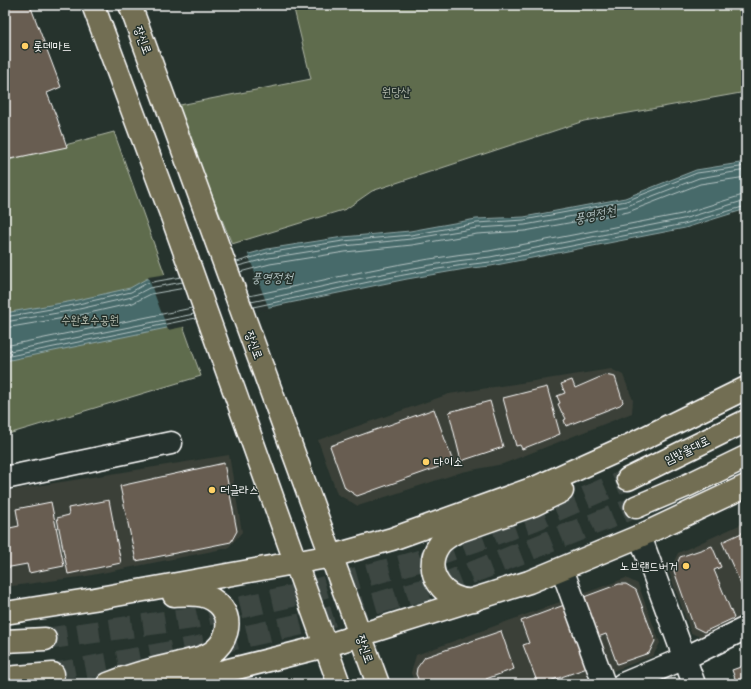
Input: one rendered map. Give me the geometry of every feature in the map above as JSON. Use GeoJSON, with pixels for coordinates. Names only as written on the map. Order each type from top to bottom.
{"type":"FeatureCollection","features":[{"type":"Feature","properties":{"kind":"main road"},"geometry":{"type":"LineString","coordinates":[[93,5],[171,214],[339,684]]}},
{"type":"Feature","properties":{"kind":"main road","name":"장신로"},"geometry":{"type":"LineString","coordinates":[[130,5],[205,206],[265,376],[378,684]]}},
{"type":"Feature","properties":{"kind":"main road"},"geometry":{"type":"LineString","coordinates":[[5,613],[94,600],[332,556],[392,539],[537,487],[746,388]]}},
{"type":"Feature","properties":{"kind":"main road","name":"임방울대로"},"geometry":{"type":"LineString","coordinates":[[628,480],[746,421]]}},
{"type":"Feature","properties":{"kind":"main road"},"geometry":{"type":"LineString","coordinates":[[636,507],[688,485],[746,457]]}},
{"type":"Feature","properties":{"kind":"main road"},"geometry":{"type":"LineString","coordinates":[[483,597],[472,600],[461,600],[450,596],[442,589],[436,579],[433,568],[434,556],[438,546],[446,537],[456,532],[533,505],[574,486],[588,464]]}},
{"type":"Feature","properties":{"kind":"main road"},"geometry":{"type":"LineString","coordinates":[[160,684],[213,674],[325,646],[529,582],[640,536],[746,486]]}},
{"type":"Feature","properties":{"kind":"main road"},"geometry":{"type":"LineString","coordinates":[[94,600],[196,594],[206,596],[216,601],[223,608],[227,618],[228,629],[225,639],[219,648],[210,654],[143,672],[108,684]]}},
{"type":"Feature","properties":{"kind":"main road"},"geometry":{"type":"LineString","coordinates":[[5,641],[45,639]]}},
{"type":"Feature","properties":{"kind":"main road"},"geometry":{"type":"LineString","coordinates":[[5,678],[53,674]]}},
{"type":"Feature","properties":{"kind":"street"},"geometry":{"type":"LineString","coordinates":[[5,478],[171,442]]}},
{"type":"Feature","properties":{"kind":"street"},"geometry":{"type":"LineString","coordinates":[[640,536],[694,684]]}},
{"type":"Feature","properties":{"kind":"street"},"geometry":{"type":"LineString","coordinates":[[565,577],[604,684]]}},
{"type":"Feature","properties":{"kind":"street"},"geometry":{"type":"LineString","coordinates":[[623,684],[685,658],[746,628]]}},
{"type":"Feature","properties":{"kind":"shaded area"},"geometry":{"type":"Polygon","coordinates":[[[611,369],[623,375],[633,400],[632,413],[503,464],[462,472],[358,506],[337,494],[318,440],[449,394],[611,369]]]}},
{"type":"Feature","properties":{"kind":"shaded area"},"geometry":{"type":"Polygon","coordinates":[[[229,455],[242,532],[228,548],[87,576],[5,587],[5,491],[229,455]]]}},
{"type":"Feature","properties":{"kind":"shaded area"},"geometry":{"type":"Polygon","coordinates":[[[746,522],[746,619],[705,639],[691,633],[669,572],[678,553],[746,522]]]}},
{"type":"Feature","properties":{"kind":"shaded area"},"geometry":{"type":"Polygon","coordinates":[[[626,578],[638,584],[660,643],[653,656],[605,674],[577,596],[626,578]]]}},
{"type":"Feature","properties":{"kind":"shaded area"},"geometry":{"type":"Polygon","coordinates":[[[568,599],[596,677],[578,684],[415,684],[411,673],[416,655],[568,599]]]}},
{"type":"Feature","properties":{"kind":"green space","name":"원당산"},"geometry":{"type":"Polygon","coordinates":[[[293,5],[746,5],[746,92],[584,121],[372,191],[346,209],[232,244],[175,106],[311,79],[293,5]]]}},
{"type":"Feature","properties":{"kind":"green space","name":"수완호수공원"},"geometry":{"type":"Polygon","coordinates":[[[114,132],[201,376],[5,435],[5,161],[114,132]]]}},
{"type":"Feature","properties":{"kind":"water","name":"풍영정천"},"geometry":{"type":"Polygon","coordinates":[[[746,160],[746,209],[685,228],[491,266],[407,279],[5,361],[5,313],[73,301],[130,288],[146,279],[174,275],[267,249],[343,237],[410,231],[476,219],[524,217],[625,198],[696,170],[740,163],[746,160]]]}},
{"type":"Feature","properties":{"kind":"pier"},"geometry":{"type":"Polygon","coordinates":[[[247,252],[269,309],[168,330],[148,277],[173,273],[247,252]]]}},
{"type":"Feature","properties":{"kind":"building","name":"롯데마트"},"geometry":{"type":"Polygon","coordinates":[[[5,5],[30,5],[61,87],[47,93],[67,147],[5,160],[5,5]]]}},
{"type":"Feature","properties":{"kind":"building"},"geometry":{"type":"Polygon","coordinates":[[[605,375],[615,377],[623,402],[620,405],[566,426],[564,420],[566,419],[558,404],[560,403],[557,396],[565,393],[561,384],[572,380],[575,388],[605,375]]]}},
{"type":"Feature","properties":{"kind":"building"},"geometry":{"type":"Polygon","coordinates":[[[547,387],[560,434],[522,449],[520,445],[516,446],[503,398],[547,387]]]}},
{"type":"Feature","properties":{"kind":"building"},"geometry":{"type":"Polygon","coordinates":[[[490,401],[503,447],[461,461],[449,412],[490,401]]]}},
{"type":"Feature","properties":{"kind":"building"},"geometry":{"type":"Polygon","coordinates":[[[434,409],[453,462],[357,496],[345,488],[330,446],[434,409]]]}},
{"type":"Feature","properties":{"kind":"building"},"geometry":{"type":"Polygon","coordinates":[[[224,463],[237,531],[231,542],[136,561],[120,486],[224,463]]]}},
{"type":"Feature","properties":{"kind":"building"},"geometry":{"type":"Polygon","coordinates":[[[109,500],[121,563],[68,574],[57,518],[69,515],[68,508],[109,500]]]}},
{"type":"Feature","properties":{"kind":"building"},"geometry":{"type":"Polygon","coordinates":[[[51,502],[64,566],[29,573],[27,564],[5,568],[5,529],[19,526],[16,509],[51,502]]]}},
{"type":"Feature","properties":{"kind":"building"},"geometry":{"type":"Polygon","coordinates":[[[746,531],[746,596],[722,542],[746,531]]]}},
{"type":"Feature","properties":{"kind":"building"},"geometry":{"type":"Polygon","coordinates":[[[712,546],[721,567],[714,570],[734,618],[704,632],[694,627],[674,571],[680,557],[712,546]]]}},
{"type":"Feature","properties":{"kind":"building"},"geometry":{"type":"Polygon","coordinates":[[[619,584],[626,584],[636,590],[655,641],[649,653],[617,664],[606,634],[598,637],[584,597],[619,584]]]}},
{"type":"Feature","properties":{"kind":"building"},"geometry":{"type":"Polygon","coordinates":[[[567,604],[590,667],[547,682],[548,684],[538,684],[523,645],[529,643],[521,621],[567,604]]]}},
{"type":"Feature","properties":{"kind":"building"},"geometry":{"type":"Polygon","coordinates":[[[501,631],[514,669],[486,679],[488,684],[420,684],[416,674],[417,668],[425,657],[501,631]]]}},
{"type":"Feature","properties":{"kind":"building"},"geometry":{"type":"Polygon","coordinates":[[[746,665],[746,684],[737,684],[732,670],[746,665]]]}},
{"type":"Feature","properties":{"kind":"tunnel"},"geometry":{"type":"LineString","coordinates":[[45,639],[193,618],[296,595],[419,561],[534,520],[628,479]]}},
{"type":"Feature","properties":{"kind":"tunnel"},"geometry":{"type":"LineString","coordinates":[[53,674],[198,647],[311,622],[441,585],[636,507]]}},
{"type":"Feature","properties":{"kind":"place","name":"롯데마트"},"geometry":{"type":"Point","coordinates":[25,46]}},
{"type":"Feature","properties":{"kind":"place","name":"다이소"},"geometry":{"type":"Point","coordinates":[426,462]}},
{"type":"Feature","properties":{"kind":"place","name":"더글라스"},"geometry":{"type":"Point","coordinates":[212,490]}},
{"type":"Feature","properties":{"kind":"place","name":"노브랜드버거"},"geometry":{"type":"Point","coordinates":[686,566]}}]}
